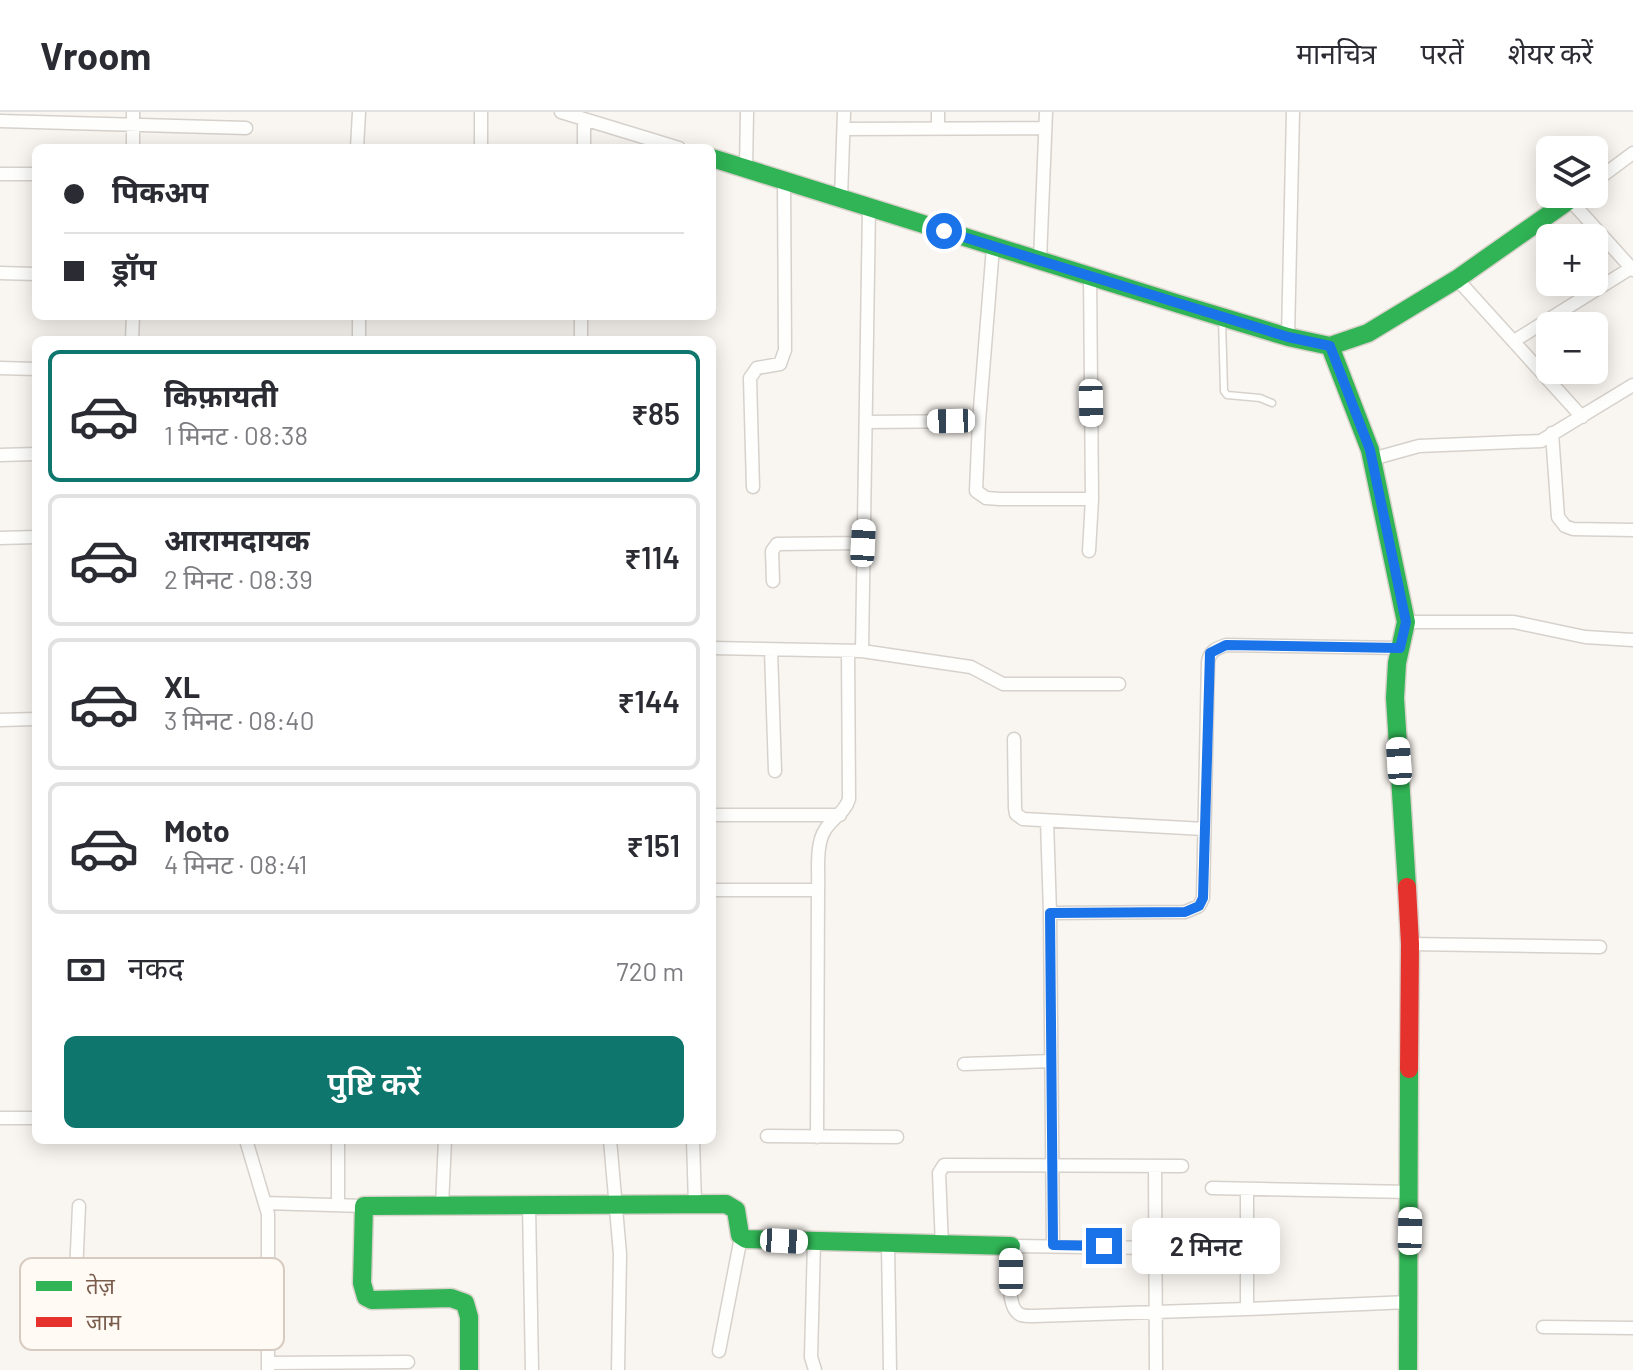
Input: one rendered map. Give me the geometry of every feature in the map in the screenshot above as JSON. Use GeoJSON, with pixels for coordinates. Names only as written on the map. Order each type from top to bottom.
{"type":"FeatureCollection","features":[{"type":"Feature","properties":{"kind":"street"},"geometry":{"type":"LineString","coordinates":[[357,144],[359,112]]}},
{"type":"Feature","properties":{"kind":"street"},"geometry":{"type":"LineString","coordinates":[[481,112],[481,144]]}},
{"type":"Feature","properties":{"kind":"street"},"geometry":{"type":"LineString","coordinates":[[561,112],[666,144]]}},
{"type":"Feature","properties":{"kind":"street"},"geometry":{"type":"LineString","coordinates":[[746,169],[747,112]]}},
{"type":"Feature","properties":{"kind":"street"},"geometry":{"type":"LineString","coordinates":[[841,198],[844,112]]}},
{"type":"Feature","properties":{"kind":"street"},"geometry":{"type":"LineString","coordinates":[[938,112],[938,128]]}},
{"type":"Feature","properties":{"kind":"street"},"geometry":{"type":"LineString","coordinates":[[1040,260],[1046,112]]}},
{"type":"Feature","properties":{"kind":"street"},"geometry":{"type":"LineString","coordinates":[[1288,337],[1293,112]]}},
{"type":"Feature","properties":{"kind":"street"},"geometry":{"type":"LineString","coordinates":[[0,121],[133,119],[246,128]]}},
{"type":"Feature","properties":{"kind":"street"},"geometry":{"type":"LineString","coordinates":[[133,119],[133,144]]}},
{"type":"Feature","properties":{"kind":"street"},"geometry":{"type":"LineString","coordinates":[[584,119],[584,144]]}},
{"type":"Feature","properties":{"kind":"street"},"geometry":{"type":"LineString","coordinates":[[844,129],[1045,128]]}},
{"type":"Feature","properties":{"kind":"street"},"geometry":{"type":"LineString","coordinates":[[1608,172],[1633,153]]}},
{"type":"Feature","properties":{"kind":"street"},"geometry":{"type":"LineString","coordinates":[[716,159],[1288,337],[1330,346],[1368,333],[1457,279],[1558,208]]}},
{"type":"Feature","properties":{"kind":"street"},"geometry":{"type":"LineString","coordinates":[[0,174],[32,174]]}},
{"type":"Feature","properties":{"kind":"street"},"geometry":{"type":"LineString","coordinates":[[753,487],[751,374],[757,368],[780,364],[785,350],[784,180]]}},
{"type":"Feature","properties":{"kind":"street"},"geometry":{"type":"LineString","coordinates":[[862,651],[869,207]]}},
{"type":"Feature","properties":{"kind":"street"},"geometry":{"type":"LineString","coordinates":[[1514,341],[1632,269],[1583,208]]}},
{"type":"Feature","properties":{"kind":"street"},"geometry":{"type":"LineString","coordinates":[[993,247],[975,484],[979,495],[1015,500],[1092,499]]}},
{"type":"Feature","properties":{"kind":"street"},"geometry":{"type":"LineString","coordinates":[[0,273],[32,274]]}},
{"type":"Feature","properties":{"kind":"street"},"geometry":{"type":"LineString","coordinates":[[1089,551],[1092,499],[1090,275]]}},
{"type":"Feature","properties":{"kind":"street"},"geometry":{"type":"LineString","coordinates":[[1457,279],[1582,417]]}},
{"type":"Feature","properties":{"kind":"street"},"geometry":{"type":"LineString","coordinates":[[1330,346],[1372,459],[1406,622],[1395,676],[1395,698],[1410,944],[1408,1370]]}},
{"type":"Feature","properties":{"kind":"street"},"geometry":{"type":"LineString","coordinates":[[0,368],[32,369]]}},
{"type":"Feature","properties":{"kind":"street"},"geometry":{"type":"LineString","coordinates":[[1372,459],[1419,446],[1541,441],[1633,385]]}},
{"type":"Feature","properties":{"kind":"street"},"geometry":{"type":"LineString","coordinates":[[867,422],[979,421]]}},
{"type":"Feature","properties":{"kind":"street"},"geometry":{"type":"LineString","coordinates":[[1552,433],[1558,517],[1565,526],[1573,529],[1633,530]]}},
{"type":"Feature","properties":{"kind":"street"},"geometry":{"type":"LineString","coordinates":[[0,455],[32,454]]}},
{"type":"Feature","properties":{"kind":"street"},"geometry":{"type":"LineString","coordinates":[[0,538],[32,537]]}},
{"type":"Feature","properties":{"kind":"street"},"geometry":{"type":"LineString","coordinates":[[773,581],[772,551],[777,544],[863,543]]}},
{"type":"Feature","properties":{"kind":"street"},"geometry":{"type":"LineString","coordinates":[[1406,622],[1514,622],[1585,637],[1633,640]]}},
{"type":"Feature","properties":{"kind":"street"},"geometry":{"type":"LineString","coordinates":[[1050,913],[1192,910],[1199,906],[1203,898],[1210,653],[1226,645],[1400,648]]}},
{"type":"Feature","properties":{"kind":"street"},"geometry":{"type":"LineString","coordinates":[[716,648],[862,651],[971,667],[1003,684],[1119,684]]}},
{"type":"Feature","properties":{"kind":"street"},"geometry":{"type":"LineString","coordinates":[[771,650],[775,771]]}},
{"type":"Feature","properties":{"kind":"street"},"geometry":{"type":"LineString","coordinates":[[817,1137],[820,845],[824,831],[847,806],[850,785],[848,651]]}},
{"type":"Feature","properties":{"kind":"street"},"geometry":{"type":"LineString","coordinates":[[0,720],[32,719]]}},
{"type":"Feature","properties":{"kind":"street"},"geometry":{"type":"LineString","coordinates":[[1014,739],[1016,814],[1023,819],[1204,829]]}},
{"type":"Feature","properties":{"kind":"street"},"geometry":{"type":"LineString","coordinates":[[716,815],[840,815]]}},
{"type":"Feature","properties":{"kind":"street"},"geometry":{"type":"LineString","coordinates":[[1047,821],[1053,1245]]}},
{"type":"Feature","properties":{"kind":"street"},"geometry":{"type":"LineString","coordinates":[[716,890],[818,890]]}},
{"type":"Feature","properties":{"kind":"street"},"geometry":{"type":"LineString","coordinates":[[1410,944],[1600,947]]}},
{"type":"Feature","properties":{"kind":"street"},"geometry":{"type":"LineString","coordinates":[[964,1064],[1051,1061]]}},
{"type":"Feature","properties":{"kind":"street"},"geometry":{"type":"LineString","coordinates":[[0,1118],[32,1118]]}},
{"type":"Feature","properties":{"kind":"street"},"geometry":{"type":"LineString","coordinates":[[767,1136],[897,1137]]}},
{"type":"Feature","properties":{"kind":"street"},"geometry":{"type":"LineString","coordinates":[[247,1144],[269,1224],[269,1258]]}},
{"type":"Feature","properties":{"kind":"street"},"geometry":{"type":"LineString","coordinates":[[338,1144],[338,1205]]}},
{"type":"Feature","properties":{"kind":"street"},"geometry":{"type":"LineString","coordinates":[[442,1206],[445,1144]]}},
{"type":"Feature","properties":{"kind":"street"},"geometry":{"type":"LineString","coordinates":[[610,1144],[620,1254],[618,1370]]}},
{"type":"Feature","properties":{"kind":"street"},"geometry":{"type":"LineString","coordinates":[[693,1144],[695,1204]]}},
{"type":"Feature","properties":{"kind":"street"},"geometry":{"type":"LineString","coordinates":[[942,1246],[939,1173],[944,1165],[1182,1166]]}},
{"type":"Feature","properties":{"kind":"street"},"geometry":{"type":"LineString","coordinates":[[1155,1166],[1156,1370]]}},
{"type":"Feature","properties":{"kind":"street"},"geometry":{"type":"LineString","coordinates":[[1212,1188],[1410,1192]]}},
{"type":"Feature","properties":{"kind":"street"},"geometry":{"type":"LineString","coordinates":[[1247,1190],[1247,1309]]}},
{"type":"Feature","properties":{"kind":"street"},"geometry":{"type":"LineString","coordinates":[[265,1203],[733,1206],[741,1237],[719,1351]]}},
{"type":"Feature","properties":{"kind":"street"},"geometry":{"type":"LineString","coordinates":[[77,1258],[79,1206]]}},
{"type":"Feature","properties":{"kind":"street"},"geometry":{"type":"LineString","coordinates":[[364,1206],[362,1283],[366,1297],[372,1300],[451,1298],[465,1303],[469,1317],[469,1370]]}},
{"type":"Feature","properties":{"kind":"street"},"geometry":{"type":"LineString","coordinates":[[529,1206],[532,1370]]}},
{"type":"Feature","properties":{"kind":"street"},"geometry":{"type":"LineString","coordinates":[[741,1237],[814,1243],[1155,1248]]}},
{"type":"Feature","properties":{"kind":"street"},"geometry":{"type":"LineString","coordinates":[[814,1243],[811,1357],[815,1370]]}},
{"type":"Feature","properties":{"kind":"street"},"geometry":{"type":"LineString","coordinates":[[888,1244],[890,1370]]}},
{"type":"Feature","properties":{"kind":"street"},"geometry":{"type":"LineString","coordinates":[[1011,1246],[1011,1297],[1020,1315],[1155,1313],[1409,1302]]}},
{"type":"Feature","properties":{"kind":"street"},"geometry":{"type":"LineString","coordinates":[[1543,1327],[1633,1328]]}},
{"type":"Feature","properties":{"kind":"street"},"geometry":{"type":"LineString","coordinates":[[268,1367],[408,1362]]}},
{"type":"Feature","properties":{"kind":"lane"},"geometry":{"type":"LineString","coordinates":[[1222,316],[1224,391],[1227,395],[1260,398],[1272,403]]}},
{"type":"Feature","properties":{"kind":"traffic: fast"},"geometry":{"type":"LineString","coordinates":[[716,159],[1179,304],[1288,337],[1330,346],[1368,333],[1457,279],[1558,208]]}},
{"type":"Feature","properties":{"kind":"traffic: fast"},"geometry":{"type":"LineString","coordinates":[[1330,346],[1370,450],[1406,622],[1397,663],[1395,698],[1407,887]]}},
{"type":"Feature","properties":{"kind":"traffic: fast"},"geometry":{"type":"LineString","coordinates":[[1408,1370],[1409,1069]]}},
{"type":"Feature","properties":{"kind":"traffic: fast"},"geometry":{"type":"LineString","coordinates":[[469,1370],[469,1317],[465,1303],[451,1298],[372,1300],[366,1297],[362,1283],[364,1206],[726,1204],[736,1210],[740,1235],[746,1239],[1011,1246]]}},
{"type":"Feature","properties":{"kind":"traffic: jam"},"geometry":{"type":"LineString","coordinates":[[1407,887],[1409,1069]]}},
{"type":"Feature","properties":{"kind":"route"},"geometry":{"type":"LineString","coordinates":[[944,231],[1288,337],[1330,346],[1370,450],[1406,622],[1400,648],[1226,645],[1210,653],[1203,898],[1199,906],[1185,912],[1050,913],[1053,1245],[1104,1246]]}}]}
